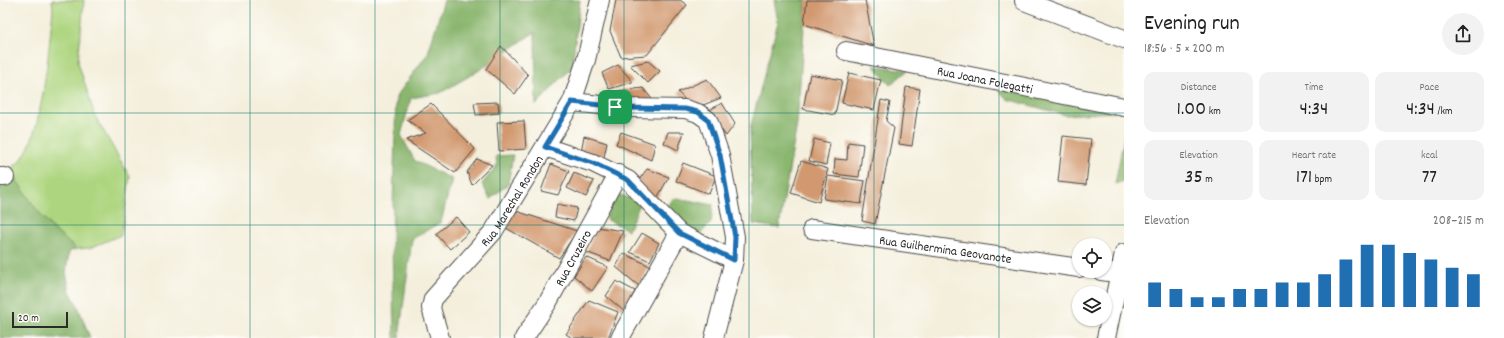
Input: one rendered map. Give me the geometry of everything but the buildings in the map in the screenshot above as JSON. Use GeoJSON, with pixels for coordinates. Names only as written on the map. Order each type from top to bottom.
{"type":"FeatureCollection","features":[{"type":"Feature","properties":{"kind":"street","name":"Rua Marechal Rondon"},"geometry":{"type":"LineString","coordinates":[[440,338],[431,308],[434,299],[493,232],[572,102],[586,60],[600,0]]}},
{"type":"Feature","properties":{"kind":"street"},"geometry":{"type":"LineString","coordinates":[[1024,1],[1124,39]]}},
{"type":"Feature","properties":{"kind":"street","name":"Rua Joana Folegatti"},"geometry":{"type":"LineString","coordinates":[[846,51],[1124,106]]}},
{"type":"Feature","properties":{"kind":"street"},"geometry":{"type":"LineString","coordinates":[[572,102],[629,108],[685,109],[698,112],[708,120],[720,155],[735,237],[734,260],[714,338]]}},
{"type":"Feature","properties":{"kind":"street"},"geometry":{"type":"LineString","coordinates":[[545,147],[593,163],[618,174],[639,189],[679,233],[734,260]]}},
{"type":"Feature","properties":{"kind":"street","name":"Rua Cruzeiro"},"geometry":{"type":"LineString","coordinates":[[524,338],[548,302],[618,174]]}},
{"type":"Feature","properties":{"kind":"street","name":"Rua Guilhermina Geovanote"},"geometry":{"type":"LineString","coordinates":[[812,229],[1072,267]]}},
{"type":"Feature","properties":{"kind":"street"},"geometry":{"type":"LineString","coordinates":[[620,338],[679,233]]}},
{"type":"Feature","properties":{"kind":"street"},"geometry":{"type":"LineString","coordinates":[[1106,338],[1115,273],[1124,254]]}},
{"type":"Feature","properties":{"kind":"green space"},"geometry":{"type":"Polygon","coordinates":[[[52,0],[84,0],[78,62],[95,116],[130,177],[121,235],[90,248],[76,249],[53,229],[36,209],[9,169],[18,163],[27,150],[34,133],[44,90],[53,9],[52,0]]]}},
{"type":"Feature","properties":{"kind":"green space"},"geometry":{"type":"Polygon","coordinates":[[[444,0],[580,0],[572,67],[536,105],[535,32],[478,71],[440,93],[411,98],[401,135],[415,161],[452,179],[441,222],[412,239],[399,338],[394,338],[392,243],[396,97],[428,53],[444,0]]]}},
{"type":"Feature","properties":{"kind":"green space"},"geometry":{"type":"Polygon","coordinates":[[[774,0],[806,0],[797,124],[779,228],[753,224],[750,129],[778,22],[774,0]]]}},
{"type":"Feature","properties":{"kind":"green space"},"geometry":{"type":"Polygon","coordinates":[[[874,66],[908,70],[890,85],[874,66]]]}},
{"type":"Feature","properties":{"kind":"green space"},"geometry":{"type":"Polygon","coordinates":[[[994,86],[1115,112],[1065,115],[1007,99],[994,86]]]}},
{"type":"Feature","properties":{"kind":"green space"},"geometry":{"type":"Polygon","coordinates":[[[1124,137],[1124,181],[1115,184],[1124,137]]]}},
{"type":"Feature","properties":{"kind":"green space"},"geometry":{"type":"Polygon","coordinates":[[[513,155],[508,184],[490,199],[482,184],[497,165],[496,156],[513,155]]]}},
{"type":"Feature","properties":{"kind":"green space"},"geometry":{"type":"Polygon","coordinates":[[[9,169],[36,209],[53,229],[76,249],[69,252],[66,273],[70,292],[77,304],[90,338],[0,338],[0,170],[9,169]]]}},
{"type":"Feature","properties":{"kind":"green space"},"geometry":{"type":"Polygon","coordinates":[[[614,193],[641,202],[628,230],[606,219],[614,193]]]}},
{"type":"Feature","properties":{"kind":"green space"},"geometry":{"type":"Polygon","coordinates":[[[677,198],[713,205],[711,223],[700,234],[666,209],[673,199],[677,198]]]}},
{"type":"Feature","properties":{"kind":"route"},"geometry":{"type":"LineString","coordinates":[[572,102],[615,107],[685,109],[698,112],[708,120],[720,155],[735,237],[734,260],[679,233],[639,189],[618,174],[593,163],[545,147],[572,102]]}}]}
